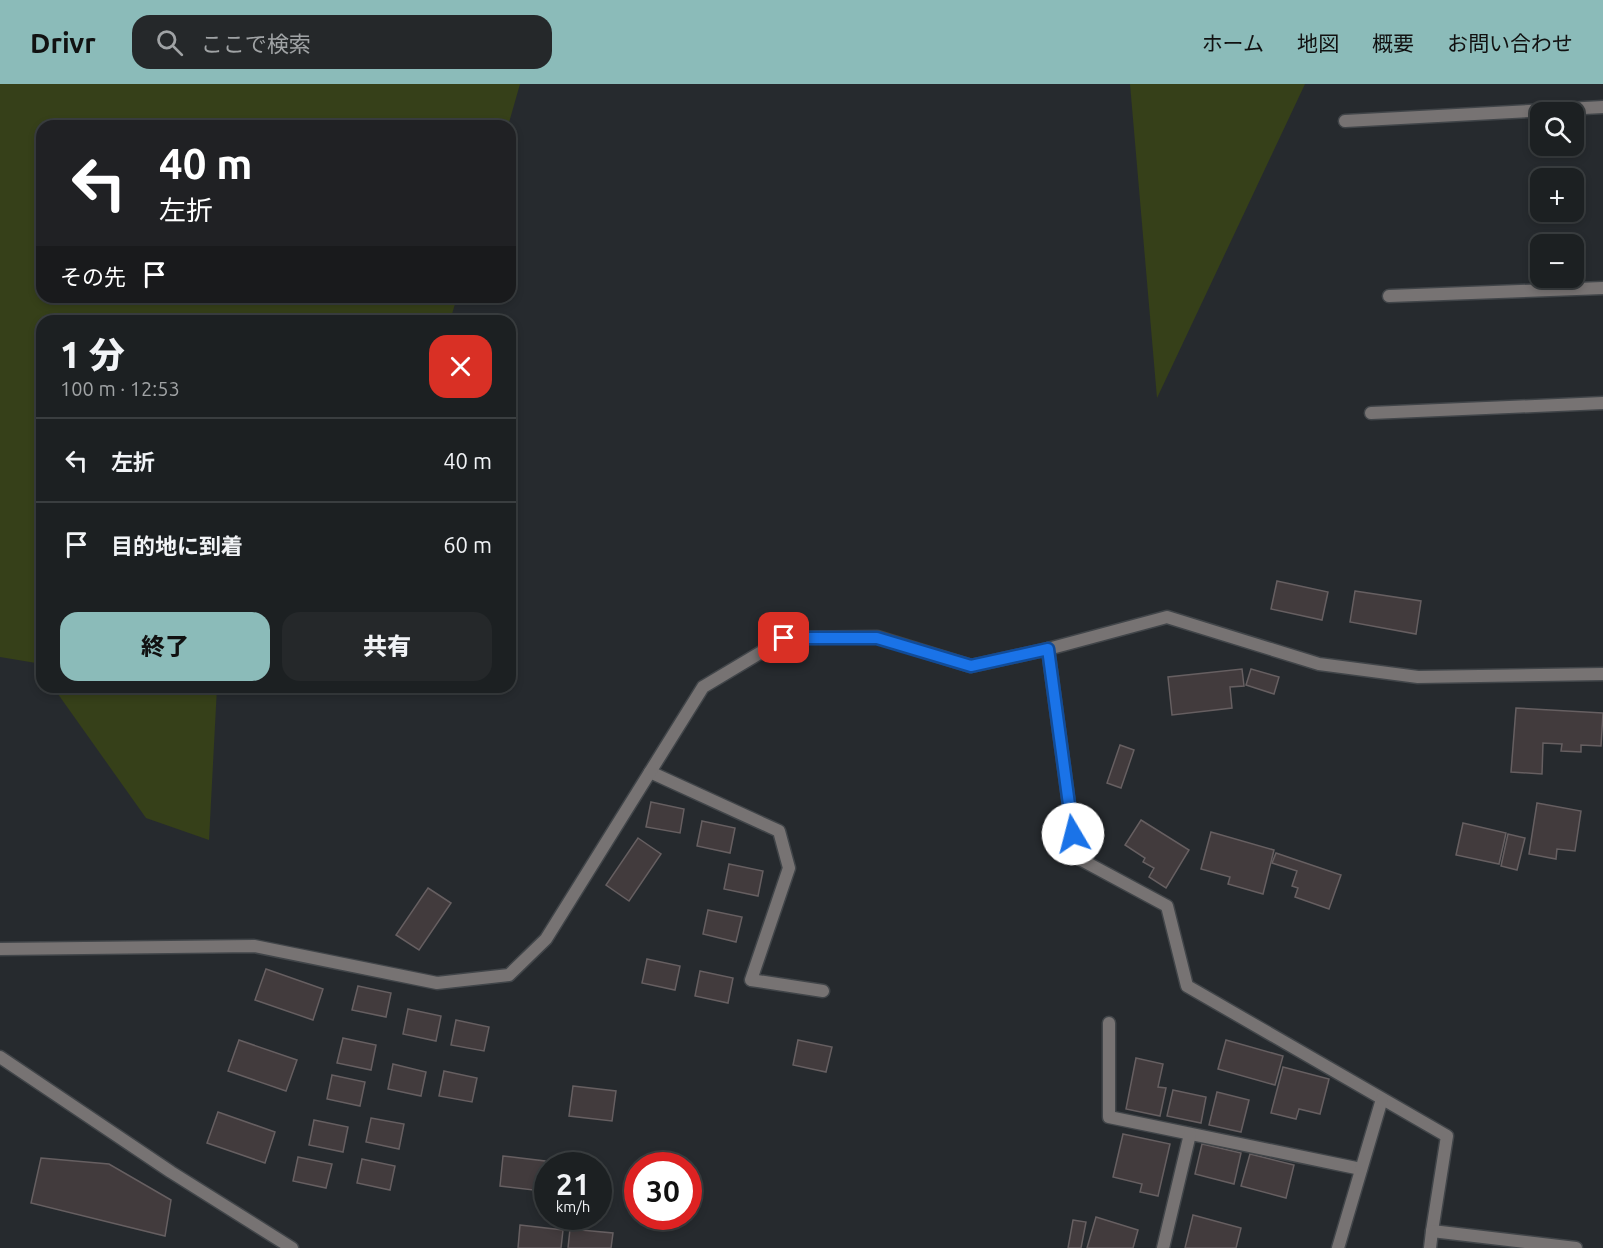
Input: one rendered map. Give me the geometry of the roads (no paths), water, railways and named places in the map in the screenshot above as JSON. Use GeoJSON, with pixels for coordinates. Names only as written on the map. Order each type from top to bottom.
{"type":"FeatureCollection","features":[{"type":"Feature","properties":{"kind":"street"},"geometry":{"type":"LineString","coordinates":[[1345,121],[1603,107]]}},
{"type":"Feature","properties":{"kind":"street"},"geometry":{"type":"LineString","coordinates":[[1389,296],[1603,288]]}},
{"type":"Feature","properties":{"kind":"street"},"geometry":{"type":"LineString","coordinates":[[1371,413],[1603,403]]}},
{"type":"Feature","properties":{"kind":"street"},"geometry":{"type":"LineString","coordinates":[[0,948],[254,946],[437,983],[509,975],[546,939],[703,687],[784,638],[877,638],[971,666],[1048,649],[1167,616],[1330,665],[1418,677],[1603,674]]}},
{"type":"Feature","properties":{"kind":"street"},"geometry":{"type":"LineString","coordinates":[[1048,649],[1076,857],[1167,906],[1187,986],[1447,1136],[1430,1248]]}},
{"type":"Feature","properties":{"kind":"street"},"geometry":{"type":"LineString","coordinates":[[650,772],[779,831],[789,868],[751,980],[823,991]]}},
{"type":"Feature","properties":{"kind":"street"},"geometry":{"type":"LineString","coordinates":[[0,939],[17,948]]}},
{"type":"Feature","properties":{"kind":"street"},"geometry":{"type":"LineString","coordinates":[[1109,1023],[1109,1117],[1361,1169]]}},
{"type":"Feature","properties":{"kind":"street"},"geometry":{"type":"LineString","coordinates":[[0,1057],[171,1172],[292,1248]]}},
{"type":"Feature","properties":{"kind":"street"},"geometry":{"type":"LineString","coordinates":[[1338,1248],[1382,1099]]}},
{"type":"Feature","properties":{"kind":"street"},"geometry":{"type":"LineString","coordinates":[[1163,1248],[1190,1134]]}},
{"type":"Feature","properties":{"kind":"street"},"geometry":{"type":"LineString","coordinates":[[1432,1231],[1576,1248]]}}]}
